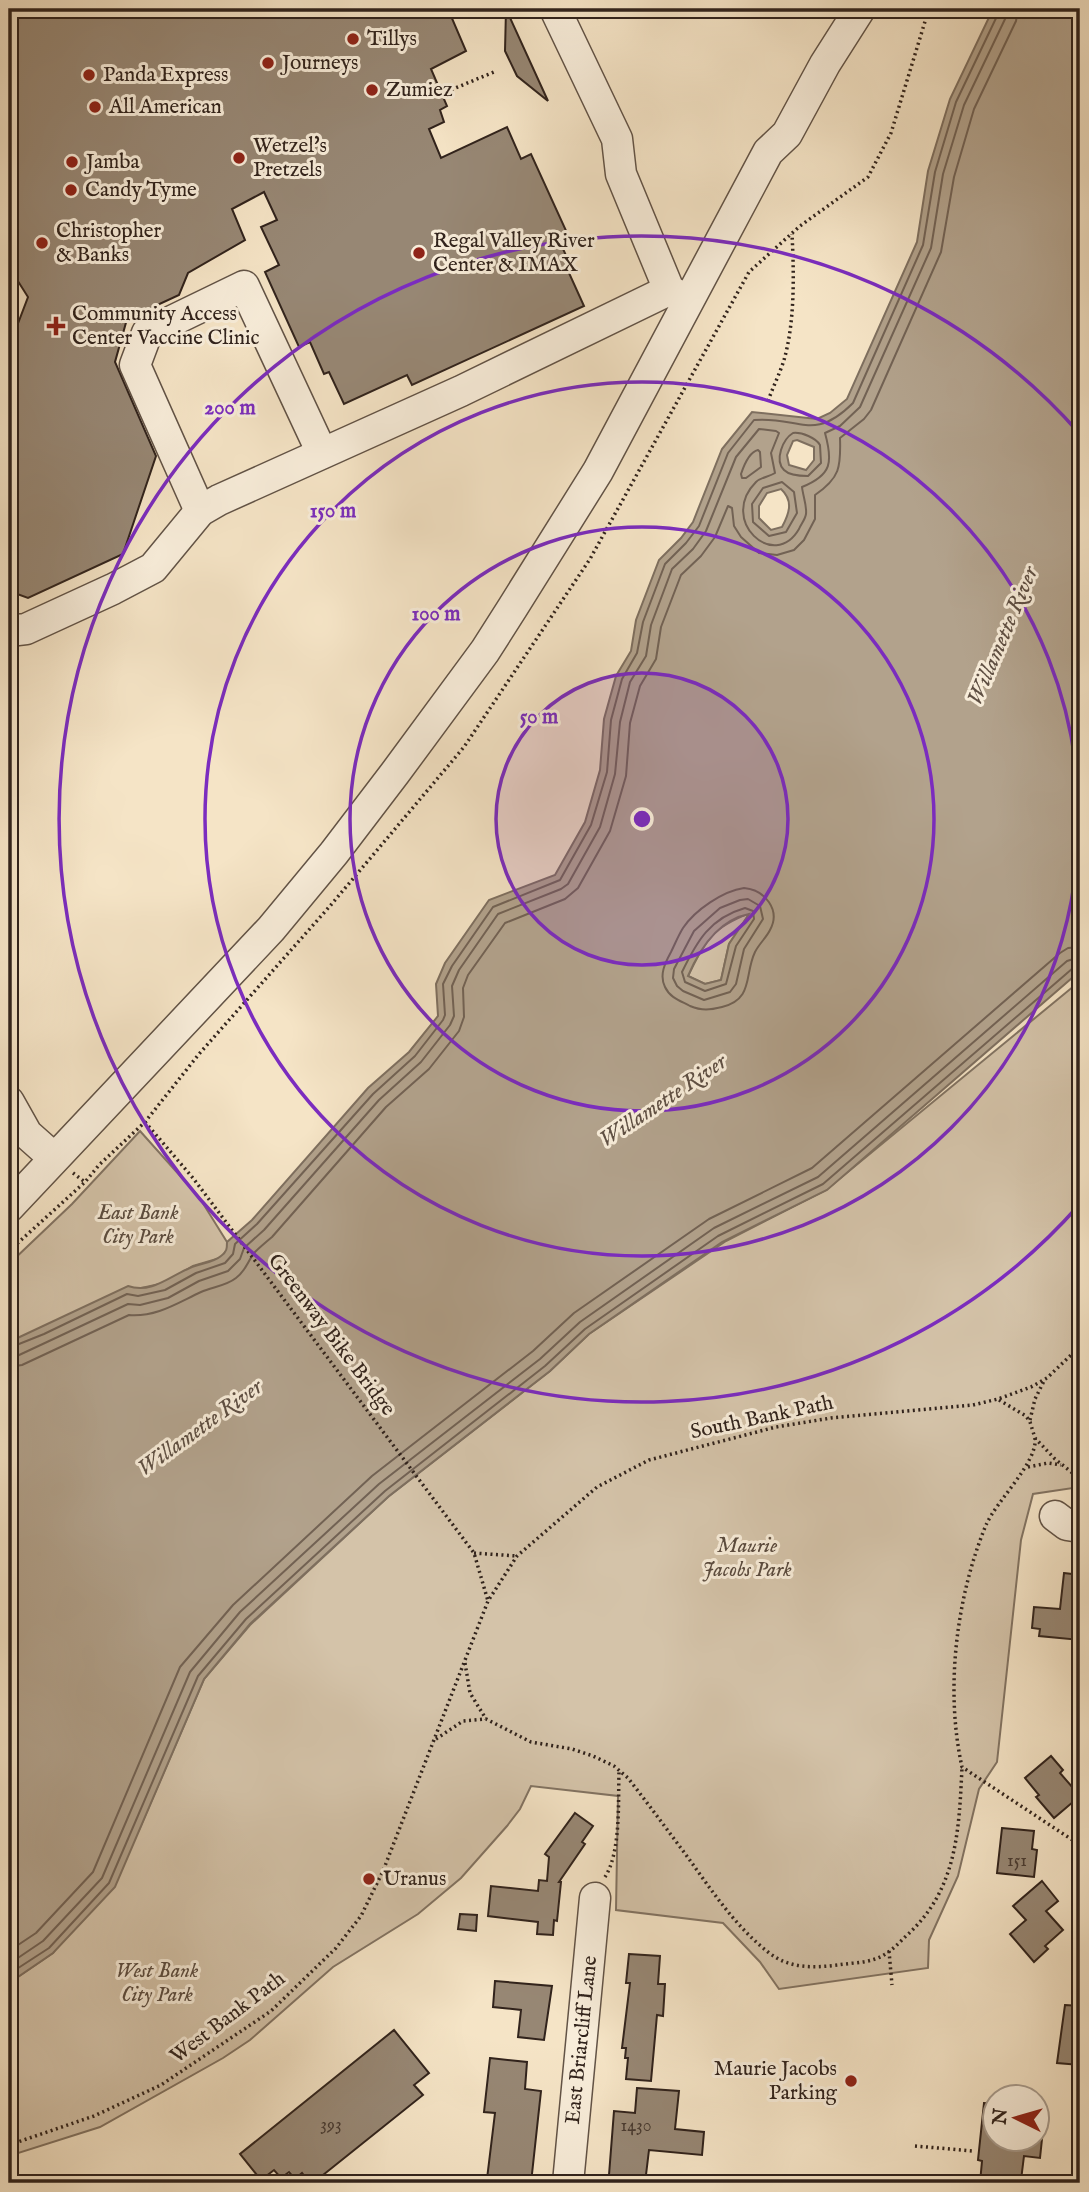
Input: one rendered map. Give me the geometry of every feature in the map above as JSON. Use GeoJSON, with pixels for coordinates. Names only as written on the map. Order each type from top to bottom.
{"type":"FeatureCollection","features":[{"type":"Feature","properties":{"kind":"street"},"geometry":{"type":"LineString","coordinates":[[555,9],[617,139],[621,174],[679,295]]}},
{"type":"Feature","properties":{"kind":"street"},"geometry":{"type":"LineString","coordinates":[[9,1208],[271,929],[301,894],[456,691],[506,618],[598,471],[679,295],[768,152],[787,134],[825,64],[860,9]]}},
{"type":"Feature","properties":{"kind":"street"},"geometry":{"type":"LineString","coordinates":[[200,512],[135,365],[147,333],[163,325],[244,286],[322,453]]}},
{"type":"Feature","properties":{"kind":"street"},"geometry":{"type":"LineString","coordinates":[[9,631],[26,629],[153,568],[200,512],[239,490],[679,295]]}},
{"type":"Feature","properties":{"kind":"street"},"geometry":{"type":"LineString","coordinates":[[9,1102],[27,1134],[54,1158]]}},
{"type":"Feature","properties":{"kind":"street","name":"East Briarcliff Lane"},"geometry":{"type":"LineString","coordinates":[[568,2183],[595,1898]]}},
{"type":"Feature","properties":{"kind":"path"},"geometry":{"type":"LineString","coordinates":[[441,94],[494,72]]}},
{"type":"Feature","properties":{"kind":"path"},"geometry":{"type":"LineString","coordinates":[[768,401],[785,358],[791,318],[792,234]]}},
{"type":"Feature","properties":{"kind":"path","name":"Greenway Bike Bridge"},"geometry":{"type":"LineString","coordinates":[[9,1251],[85,1182],[99,1165],[145,1122],[193,1178],[474,1553],[488,1601]]}},
{"type":"Feature","properties":{"kind":"path","name":"South Bank Path"},"geometry":{"type":"LineString","coordinates":[[488,1601],[517,1556],[597,1487],[649,1460],[776,1427],[831,1418],[973,1405],[998,1399],[1047,1378],[1080,1343]]}},
{"type":"Feature","properties":{"kind":"path"},"geometry":{"type":"LineString","coordinates":[[1071,1355],[1080,1361]]}},
{"type":"Feature","properties":{"kind":"path"},"geometry":{"type":"LineString","coordinates":[[434,1740],[463,1721],[486,1720],[531,1742],[572,1749],[593,1756],[619,1771],[628,1778],[657,1815],[714,1894],[750,1935],[769,1953],[783,1961],[806,1968],[856,1963],[875,1959],[889,1951],[920,1924],[938,1896],[955,1855],[960,1819],[961,1767],[955,1717],[956,1665],[964,1596],[988,1521],[1010,1486],[1026,1468],[1035,1447],[1030,1422],[1035,1399],[1047,1378]]}},
{"type":"Feature","properties":{"kind":"path"},"geometry":{"type":"LineString","coordinates":[[998,1399],[1030,1422]]}},
{"type":"Feature","properties":{"kind":"path"},"geometry":{"type":"LineString","coordinates":[[1035,1438],[1080,1479]]}},
{"type":"Feature","properties":{"kind":"path"},"geometry":{"type":"LineString","coordinates":[[1026,1468],[1048,1463],[1063,1466]]}},
{"type":"Feature","properties":{"kind":"path"},"geometry":{"type":"LineString","coordinates":[[474,1553],[517,1556]]}},
{"type":"Feature","properties":{"kind":"path","name":"West Bank Path"},"geometry":{"type":"LineString","coordinates":[[9,2145],[94,2116],[161,2085],[271,2011],[336,1948],[361,1916],[383,1871],[488,1601]]}},
{"type":"Feature","properties":{"kind":"path"},"geometry":{"type":"LineString","coordinates":[[464,1661],[470,1693],[486,1720]]}},
{"type":"Feature","properties":{"kind":"path"},"geometry":{"type":"LineString","coordinates":[[961,1767],[1080,1845]]}},
{"type":"Feature","properties":{"kind":"path"},"geometry":{"type":"LineString","coordinates":[[595,1898],[612,1862],[619,1771]]}},
{"type":"Feature","properties":{"kind":"path"},"geometry":{"type":"LineString","coordinates":[[889,1951],[892,1986]]}},
{"type":"Feature","properties":{"kind":"path"},"geometry":{"type":"LineString","coordinates":[[915,2146],[973,2151]]}},
{"type":"Feature","properties":{"kind":"green space"},"geometry":{"type":"Polygon","coordinates":[[[750,913],[729,944],[721,980],[705,984],[688,976],[711,937],[726,924],[750,913]]]}},
{"type":"Feature","properties":{"kind":"green space","name":"Maurie Jacobs Park"},"geometry":{"type":"Polygon","coordinates":[[[1080,981],[1080,1487],[1033,1494],[1021,1540],[997,1762],[979,1789],[958,1876],[929,1940],[928,1968],[779,1989],[760,1962],[723,1923],[616,1910],[618,1796],[531,1786],[520,1809],[461,1878],[418,1914],[333,1967],[250,2040],[100,2127],[9,2156],[9,1983],[53,1953],[139,1830],[204,1679],[250,1625],[388,1497],[550,1371],[589,1334],[726,1241],[826,1190],[1080,981]]]}},
{"type":"Feature","properties":{"kind":"green space","name":"East Bank City Park"},"geometry":{"type":"Polygon","coordinates":[[[140,1131],[199,1197],[227,1242],[227,1250],[220,1258],[193,1266],[164,1283],[137,1289],[9,1342],[9,1264],[72,1204],[140,1131]]]}},
{"type":"Feature","properties":{"kind":"water","name":"Willamette River"},"geometry":{"type":"Polygon","coordinates":[[[993,9],[1080,9],[1080,971],[827,1190],[722,1242],[589,1334],[550,1371],[389,1496],[250,1624],[204,1679],[115,1887],[53,1953],[9,1983],[9,1342],[128,1286],[146,1288],[187,1269],[215,1260],[223,1254],[227,1242],[252,1220],[368,1088],[409,1052],[438,1016],[436,984],[445,963],[489,900],[555,875],[585,822],[600,770],[604,719],[616,676],[631,651],[636,620],[659,560],[693,522],[722,449],[752,412],[817,419],[830,413],[847,399],[917,242],[928,171],[950,99],[993,9]],[[793,441],[787,455],[789,465],[806,470],[814,460],[814,447],[793,441]],[[781,489],[767,493],[759,506],[759,518],[771,530],[782,527],[789,503],[781,489]],[[749,914],[738,917],[711,937],[688,976],[705,984],[721,980],[729,944],[749,914]]]}},
{"type":"Feature","properties":{"kind":"building"},"geometry":{"type":"Polygon","coordinates":[[[9,9],[448,9],[466,51],[431,69],[447,106],[440,110],[444,122],[429,129],[441,158],[507,127],[521,159],[531,154],[568,235],[559,240],[573,271],[569,273],[584,306],[412,385],[407,375],[344,404],[329,372],[324,374],[310,342],[299,347],[265,272],[279,265],[261,227],[277,220],[264,192],[232,209],[245,240],[188,273],[179,295],[127,319],[115,362],[156,456],[123,554],[28,598],[9,591],[9,330],[17,326],[28,297],[9,267],[9,9]]]}},
{"type":"Feature","properties":{"kind":"building"},"geometry":{"type":"Polygon","coordinates":[[[506,9],[548,101],[517,76],[505,51],[506,9]]]}},
{"type":"Feature","properties":{"kind":"building"},"geometry":{"type":"Polygon","coordinates":[[[1064,1573],[1080,1575],[1080,1640],[1039,1636],[1040,1629],[1032,1628],[1034,1607],[1060,1609],[1064,1573]]]}},
{"type":"Feature","properties":{"kind":"building"},"geometry":{"type":"Polygon","coordinates":[[[1051,1756],[1063,1770],[1060,1773],[1080,1796],[1054,1818],[1036,1797],[1039,1795],[1025,1778],[1051,1756]]]}},
{"type":"Feature","properties":{"kind":"building"},"geometry":{"type":"Polygon","coordinates":[[[575,1813],[593,1826],[582,1842],[585,1844],[559,1882],[557,1921],[554,1920],[553,1935],[537,1934],[538,1922],[488,1916],[491,1886],[538,1891],[539,1880],[547,1881],[549,1857],[545,1854],[575,1813]]]}},
{"type":"Feature","properties":{"kind":"building"},"geometry":{"type":"Polygon","coordinates":[[[1002,1828],[1034,1831],[1032,1849],[1037,1850],[1034,1877],[997,1873],[1002,1828]]]}},
{"type":"Feature","properties":{"kind":"building"},"geometry":{"type":"Polygon","coordinates":[[[1042,1881],[1058,1901],[1046,1911],[1063,1930],[1045,1946],[1048,1949],[1034,1962],[1010,1934],[1026,1920],[1013,1906],[1042,1881]]]}},
{"type":"Feature","properties":{"kind":"building"},"geometry":{"type":"Polygon","coordinates":[[[460,1914],[477,1915],[476,1931],[458,1929],[460,1914]]]}},
{"type":"Feature","properties":{"kind":"building"},"geometry":{"type":"Polygon","coordinates":[[[629,1954],[660,1956],[658,1984],[665,1984],[663,2016],[657,2015],[651,2081],[626,2079],[628,2058],[625,2058],[626,2048],[622,2048],[630,1983],[626,1983],[629,1954]]]}},
{"type":"Feature","properties":{"kind":"building"},"geometry":{"type":"Polygon","coordinates":[[[495,1981],[552,1986],[544,2040],[518,2037],[521,2010],[493,2007],[495,1981]]]}},
{"type":"Feature","properties":{"kind":"building"},"geometry":{"type":"Polygon","coordinates":[[[1065,2005],[1080,2006],[1080,2065],[1057,2063],[1065,2005]]]}},
{"type":"Feature","properties":{"kind":"building"},"geometry":{"type":"Polygon","coordinates":[[[394,2030],[429,2073],[414,2085],[423,2095],[313,2183],[302,2173],[295,2179],[289,2172],[281,2178],[274,2170],[261,2180],[240,2154],[394,2030]]]}},
{"type":"Feature","properties":{"kind":"building"},"geometry":{"type":"Polygon","coordinates":[[[490,2058],[527,2062],[525,2089],[541,2091],[531,2183],[503,2183],[487,2179],[495,2113],[484,2112],[490,2058]]]}},
{"type":"Feature","properties":{"kind":"building"},"geometry":{"type":"Polygon","coordinates":[[[637,2088],[679,2091],[675,2129],[704,2132],[702,2155],[649,2150],[645,2183],[615,2183],[616,2175],[609,2175],[614,2111],[635,2113],[637,2088]]]}},
{"type":"Feature","properties":{"kind":"building"},"geometry":{"type":"Polygon","coordinates":[[[981,2132],[981,2154],[1040,2154],[1040,2158],[1024,2156],[1021,2180],[1016,2180],[1016,2183],[980,2183],[982,2161],[978,2160],[981,2132]]]}},
{"type":"Feature","properties":{"kind":"place","name":"Tillys"},"geometry":{"type":"Point","coordinates":[353,39]}},
{"type":"Feature","properties":{"kind":"place","name":"Journeys"},"geometry":{"type":"Point","coordinates":[268,63]}},
{"type":"Feature","properties":{"kind":"place","name":"Panda Express"},"geometry":{"type":"Point","coordinates":[89,75]}},
{"type":"Feature","properties":{"kind":"place","name":"Zumiez"},"geometry":{"type":"Point","coordinates":[372,90]}},
{"type":"Feature","properties":{"kind":"place","name":"All American"},"geometry":{"type":"Point","coordinates":[95,107]}},
{"type":"Feature","properties":{"kind":"place","name":"Wetzel's Pretzels"},"geometry":{"type":"Point","coordinates":[239,158]}},
{"type":"Feature","properties":{"kind":"place","name":"Jamba"},"geometry":{"type":"Point","coordinates":[72,162]}},
{"type":"Feature","properties":{"kind":"place","name":"Candy Tyme"},"geometry":{"type":"Point","coordinates":[71,190]}},
{"type":"Feature","properties":{"kind":"place","name":"Christopher & Banks"},"geometry":{"type":"Point","coordinates":[42,243]}},
{"type":"Feature","properties":{"kind":"place","name":"Regal Valley River Center & IMAX"},"geometry":{"type":"Point","coordinates":[419,253]}},
{"type":"Feature","properties":{"kind":"place","name":"Community Access Center Vaccine Clinic"},"geometry":{"type":"Point","coordinates":[56,326]}},
{"type":"Feature","properties":{"kind":"place","name":"Uranus"},"geometry":{"type":"Point","coordinates":[369,1879]}},
{"type":"Feature","properties":{"kind":"place","name":"Maurie Jacobs Parking"},"geometry":{"type":"Point","coordinates":[851,2081]}},
{"type":"Feature","properties":{"kind":"park label","name":"West Bank City Park"},"geometry":{"type":"Point","coordinates":[157,1983]}}]}
